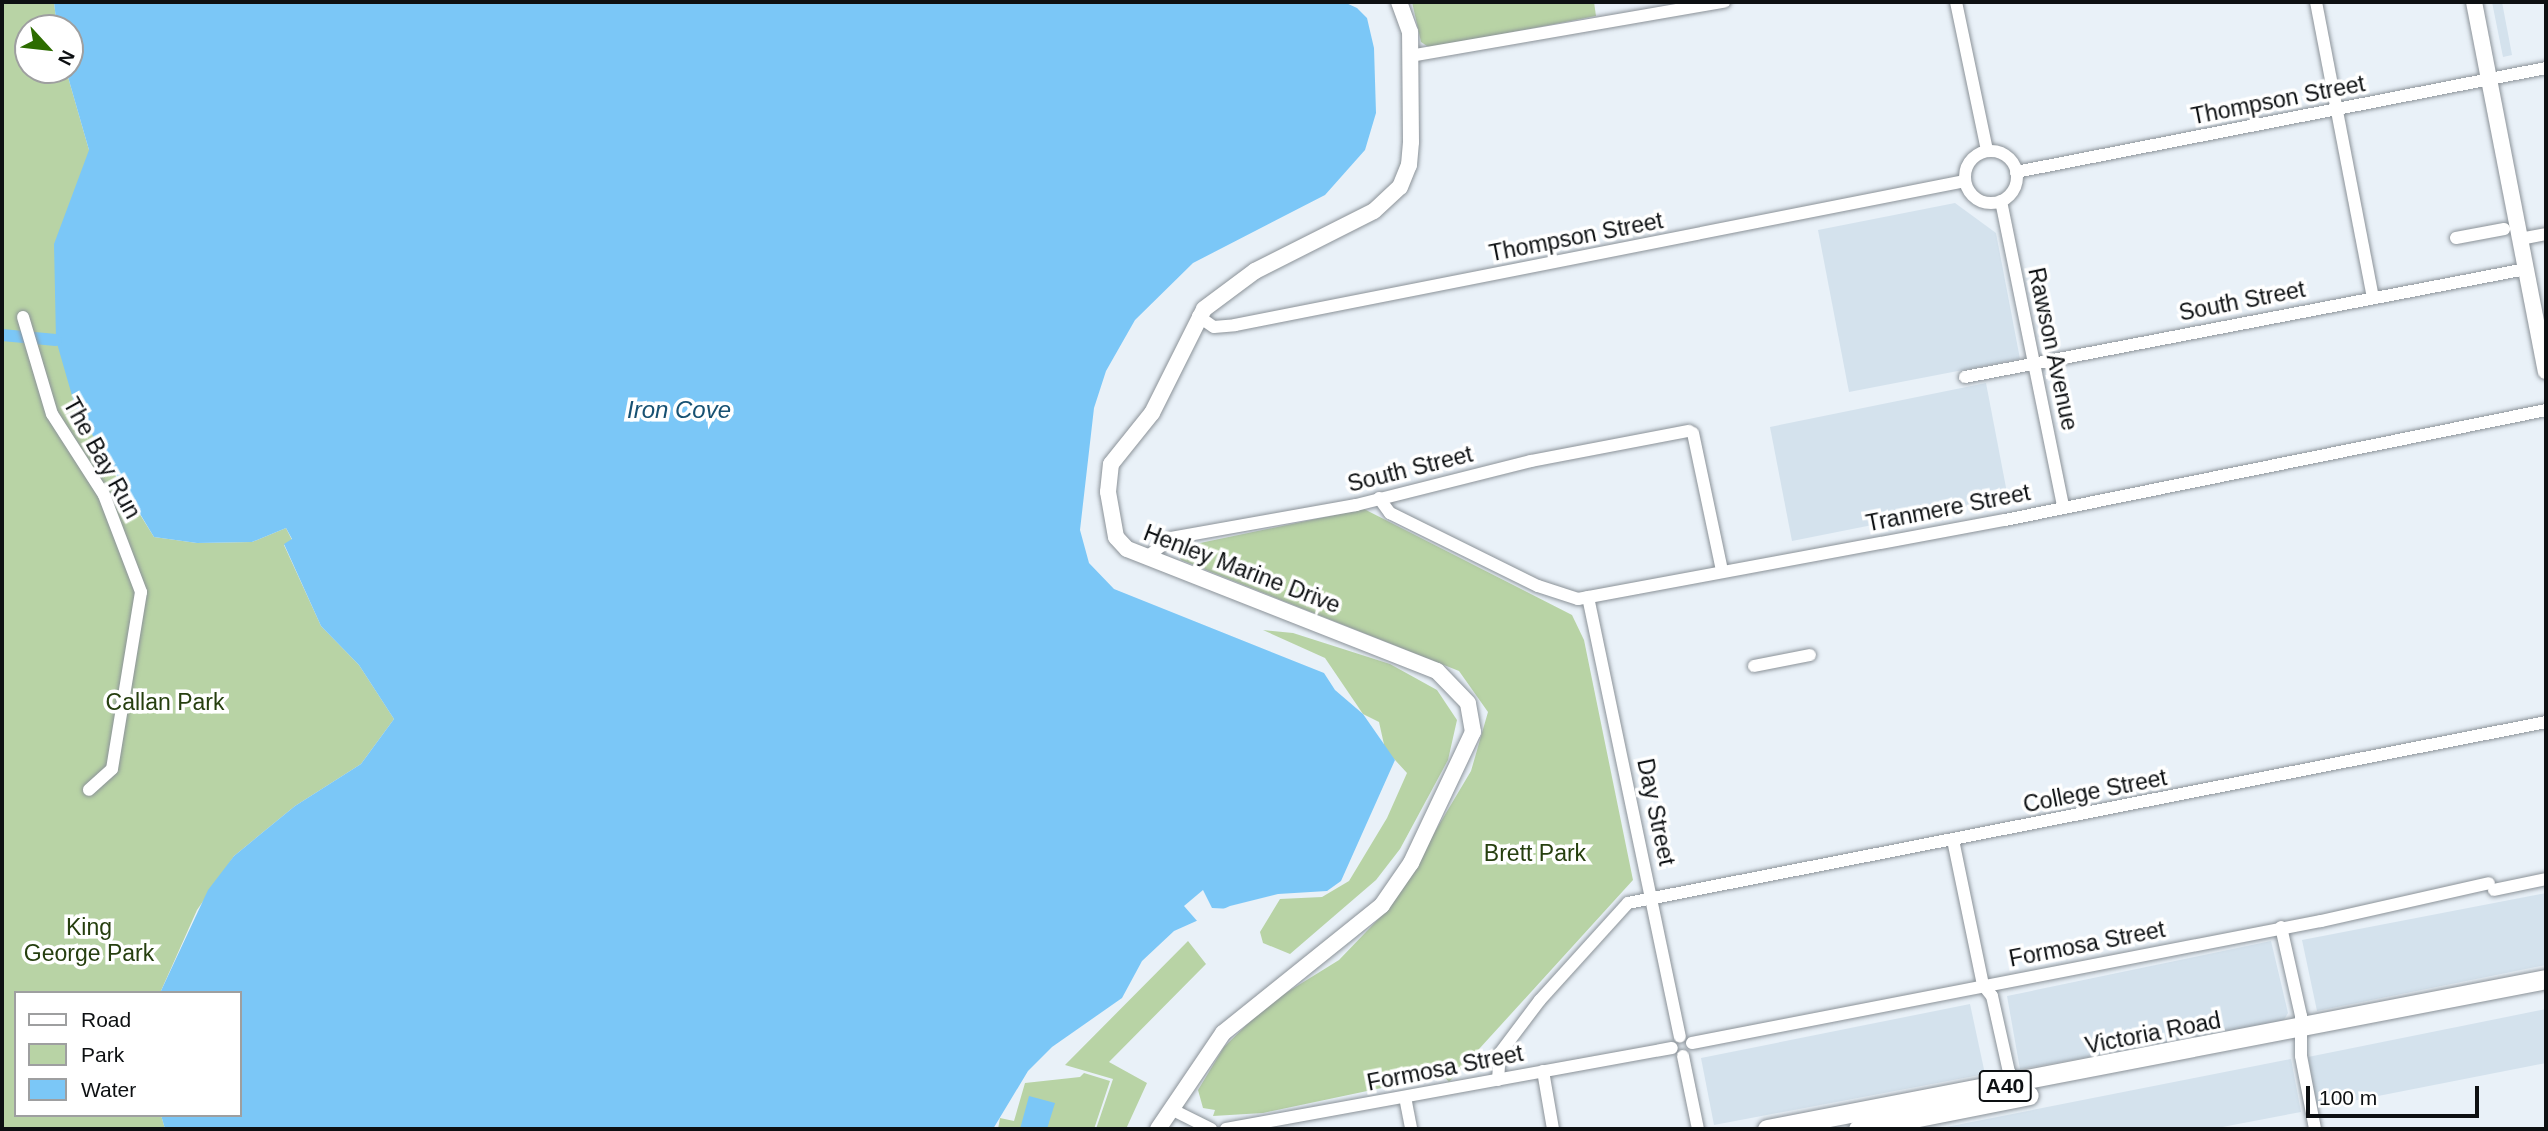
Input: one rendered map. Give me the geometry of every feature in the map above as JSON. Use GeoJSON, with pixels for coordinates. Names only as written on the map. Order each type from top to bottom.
{"type":"FeatureCollection","features":[{"type":"Feature","properties":{"kind":"highway","name":"Victoria Road"},"geometry":{"type":"LineString","coordinates":[[1858,1129],[2303,1035],[2546,979]]}},
{"type":"Feature","properties":{"kind":"highway","name":"Victoria Road"},"geometry":{"type":"LineString","coordinates":[[1767,1129],[2546,992]]}},
{"type":"Feature","properties":{"kind":"main road","name":"Henley Marine Drive"},"geometry":{"type":"LineString","coordinates":[[1158,1129],[1223,1033],[1382,905],[1411,863],[1469,748],[1473,717],[1463,694],[1437,671],[1127,549],[1116,537],[1108,492],[1109,471],[1169,383],[1198,316],[1216,296],[1245,277],[1374,211],[1392,196],[1405,176],[1411,153],[1410,56],[1408,19],[1399,2]]}},
{"type":"Feature","properties":{"kind":"main road"},"geometry":{"type":"LineString","coordinates":[[2474,2],[2546,371]]}},
{"type":"Feature","properties":{"kind":"street"},"geometry":{"type":"LineString","coordinates":[[1410,56],[1724,2]]}},
{"type":"Feature","properties":{"kind":"street"},"geometry":{"type":"LineString","coordinates":[[1956,2],[1986,146]]}},
{"type":"Feature","properties":{"kind":"street"},"geometry":{"type":"LineString","coordinates":[[2316,2],[2373,297]]}},
{"type":"Feature","properties":{"kind":"street","name":"Thompson Street"},"geometry":{"type":"LineString","coordinates":[[2016,172],[2490,82],[2546,68]]}},
{"type":"Feature","properties":{"kind":"street"},"geometry":{"type":"LineString","coordinates":[[1986,146],[2009,158],[2016,172],[2014,189],[2001,201],[1978,200],[1965,181],[1972,158],[1986,146]]}},
{"type":"Feature","properties":{"kind":"street","name":"Thompson Street"},"geometry":{"type":"LineString","coordinates":[[1198,316],[1214,327],[1235,325],[1965,181]]}},
{"type":"Feature","properties":{"kind":"street","name":"Rawson Avenue"},"geometry":{"type":"LineString","coordinates":[[2001,201],[2063,506]]}},
{"type":"Feature","properties":{"kind":"street"},"geometry":{"type":"LineString","coordinates":[[2456,238],[2504,229]]}},
{"type":"Feature","properties":{"kind":"street"},"geometry":{"type":"LineString","coordinates":[[2520,239],[2546,234]]}},
{"type":"Feature","properties":{"kind":"street","name":"South Street"},"geometry":{"type":"LineString","coordinates":[[1965,377],[2526,269]]}},
{"type":"Feature","properties":{"kind":"street","name":"The Bay Run"},"geometry":{"type":"LineString","coordinates":[[23,317],[52,414],[104,495],[141,592],[112,769],[89,790]]}},
{"type":"Feature","properties":{"kind":"street","name":"Tranmere Street"},"geometry":{"type":"LineString","coordinates":[[1379,498],[1390,513],[1538,586],[1571,599],[2063,506],[2546,410]]}},
{"type":"Feature","properties":{"kind":"street","name":"South Street"},"geometry":{"type":"LineString","coordinates":[[1147,557],[1171,538],[1379,498],[1531,461],[1691,432],[1722,571]]}},
{"type":"Feature","properties":{"kind":"street","name":"Day Street"},"geometry":{"type":"LineString","coordinates":[[1588,597],[1679,1036]]}},
{"type":"Feature","properties":{"kind":"street"},"geometry":{"type":"LineString","coordinates":[[1754,666],[1810,655]]}},
{"type":"Feature","properties":{"kind":"street","name":"College Street"},"geometry":{"type":"LineString","coordinates":[[1498,1080],[1500,1052],[1540,1000],[1628,903],[1652,896],[2546,722]]}},
{"type":"Feature","properties":{"kind":"street"},"geometry":{"type":"LineString","coordinates":[[1953,839],[1983,985],[1992,996],[2009,1072],[2018,1084]]}},
{"type":"Feature","properties":{"kind":"street","name":"Formosa Street"},"geometry":{"type":"LineString","coordinates":[[1692,1043],[2492,886],[2546,879]]}},
{"type":"Feature","properties":{"kind":"street"},"geometry":{"type":"LineString","coordinates":[[2281,928],[2303,1035],[2315,1129]]}},
{"type":"Feature","properties":{"kind":"street"},"geometry":{"type":"LineString","coordinates":[[1684,1056],[1672,1048],[1679,1036],[1692,1043],[1684,1056],[1698,1129]]}},
{"type":"Feature","properties":{"kind":"street","name":"Formosa Street"},"geometry":{"type":"LineString","coordinates":[[1226,1129],[1672,1048]]}},
{"type":"Feature","properties":{"kind":"street"},"geometry":{"type":"LineString","coordinates":[[1543,1071],[1553,1129]]}},
{"type":"Feature","properties":{"kind":"street"},"geometry":{"type":"LineString","coordinates":[[1405,1097],[1411,1129]]}},
{"type":"Feature","properties":{"kind":"street"},"geometry":{"type":"LineString","coordinates":[[1171,1109],[1211,1129]]}},
{"type":"Feature","properties":{"kind":"shaded area"},"geometry":{"type":"Polygon","coordinates":[[[2492,2],[2502,2],[2512,55],[2503,57],[2492,2]]]}},
{"type":"Feature","properties":{"kind":"shaded area"},"geometry":{"type":"Polygon","coordinates":[[[1955,203],[1996,233],[2020,359],[1849,392],[1818,230],[1955,203]]]}},
{"type":"Feature","properties":{"kind":"shaded area"},"geometry":{"type":"Polygon","coordinates":[[[1986,383],[2008,498],[1792,541],[1770,427],[1986,383]]]}},
{"type":"Feature","properties":{"kind":"shaded area"},"geometry":{"type":"Polygon","coordinates":[[[2546,893],[2546,965],[2317,1011],[2302,940],[2546,893]]]}},
{"type":"Feature","properties":{"kind":"shaded area"},"geometry":{"type":"Polygon","coordinates":[[[2271,941],[2288,1013],[2282,1023],[2020,1069],[2007,996],[2271,941]]]}},
{"type":"Feature","properties":{"kind":"shaded area"},"geometry":{"type":"Polygon","coordinates":[[[1970,1004],[1985,1074],[1714,1125],[1701,1058],[1970,1004]]]}},
{"type":"Feature","properties":{"kind":"shaded area"},"geometry":{"type":"Polygon","coordinates":[[[2546,1009],[2546,1063],[2317,1108],[2308,1057],[2546,1009]]]}},
{"type":"Feature","properties":{"kind":"shaded area"},"geometry":{"type":"Polygon","coordinates":[[[2291,1059],[2301,1112],[2212,1129],[1936,1129],[2291,1059]]]}},
{"type":"Feature","properties":{"kind":"green space","name":"Callan Park"},"geometry":{"type":"Polygon","coordinates":[[[2,2],[54,2],[55,14],[14,14],[14,84],[70,84],[89,150],[101,452],[154,537],[197,543],[252,542],[286,528],[292,540],[284,545],[321,626],[359,665],[394,719],[361,764],[295,806],[234,856],[197,910],[161,991],[14,991],[14,1117],[162,1117],[165,1129],[2,1129],[2,2]]]}},
{"type":"Feature","properties":{"kind":"green space"},"geometry":{"type":"Polygon","coordinates":[[[1412,2],[1594,2],[1596,16],[1430,48],[1421,42],[1412,2]]]}},
{"type":"Feature","properties":{"kind":"green space","name":"Brett Park"},"geometry":{"type":"Polygon","coordinates":[[[1364,509],[1572,615],[1584,640],[1633,880],[1449,1082],[1443,1075],[1263,1113],[1213,1116],[1215,1110],[1203,1108],[1198,1090],[1224,1047],[1268,1004],[1339,960],[1390,907],[1471,771],[1488,712],[1459,671],[1181,560],[1176,548],[1364,509]]]}},
{"type":"Feature","properties":{"kind":"green space"},"geometry":{"type":"Polygon","coordinates":[[[1263,630],[1293,633],[1390,664],[1437,690],[1457,720],[1448,760],[1400,849],[1376,880],[1290,954],[1263,943],[1260,932],[1280,899],[1322,897],[1349,881],[1387,818],[1407,773],[1385,749],[1379,722],[1363,714],[1325,658],[1263,630]]]}},
{"type":"Feature","properties":{"kind":"green space"},"geometry":{"type":"Polygon","coordinates":[[[1188,941],[1206,964],[1109,1062],[1147,1083],[1126,1129],[1096,1129],[1113,1079],[1065,1065],[1188,941]]]}},
{"type":"Feature","properties":{"kind":"green space"},"geometry":{"type":"Polygon","coordinates":[[[1084,1073],[1110,1081],[1094,1129],[998,1129],[1000,1118],[1014,1121],[1025,1083],[1080,1077],[1084,1073]]]}},
{"type":"Feature","properties":{"kind":"water","name":"Iron Cove"},"geometry":{"type":"Polygon","coordinates":[[[54,2],[1344,2],[1357,8],[1367,18],[1374,48],[1376,113],[1365,150],[1325,195],[1193,263],[1135,320],[1106,371],[1094,408],[1080,530],[1089,563],[1114,589],[1324,673],[1335,690],[1363,714],[1395,760],[1341,881],[1327,891],[1278,894],[1230,906],[1174,931],[1142,961],[1122,998],[1052,1047],[1028,1071],[993,1129],[165,1129],[162,1117],[242,1117],[242,991],[161,991],[208,890],[234,856],[295,806],[361,764],[394,719],[359,665],[321,626],[284,544],[292,539],[286,528],[252,542],[197,543],[154,537],[75,406],[56,340],[54,244],[89,150],[70,84],[84,84],[84,14],[55,14],[54,2]]]}},
{"type":"Feature","properties":{"kind":"water"},"geometry":{"type":"Polygon","coordinates":[[[1029,1096],[1055,1103],[1047,1129],[1020,1129],[1029,1096]]]}},
{"type":"Feature","properties":{"kind":"pier"},"geometry":{"type":"Polygon","coordinates":[[[1203,890],[1212,908],[1232,909],[1198,922],[1184,906],[1203,890]]]}},
{"type":"Feature","properties":{"kind":"waterway"},"geometry":{"type":"LineString","coordinates":[[2,335],[56,340]]}},
{"type":"Feature","properties":{"kind":"park label","name":"King George Park"},"geometry":{"type":"Point","coordinates":[89,940]}}]}
